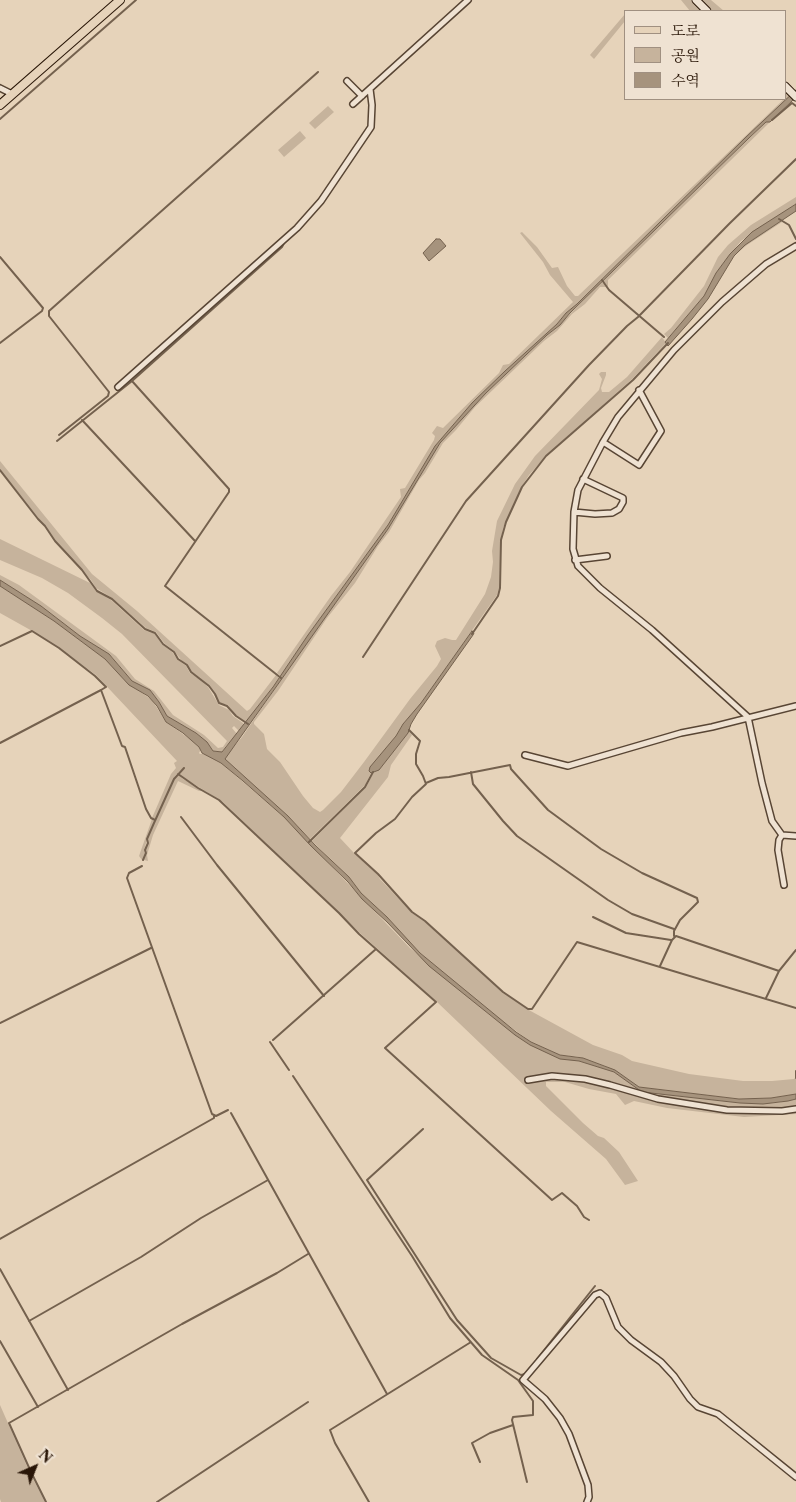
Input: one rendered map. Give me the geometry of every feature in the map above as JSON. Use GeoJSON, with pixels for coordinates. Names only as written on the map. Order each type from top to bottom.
{"type":"FeatureCollection","features":[{"type":"Feature","properties":{"kind":"main road"},"geometry":{"type":"LineString","coordinates":[[0,104],[120,0]]}},
{"type":"Feature","properties":{"kind":"main road"},"geometry":{"type":"LineString","coordinates":[[696,0],[706,10]]}},
{"type":"Feature","properties":{"kind":"street"},"geometry":{"type":"LineString","coordinates":[[353,104],[468,0]]}},
{"type":"Feature","properties":{"kind":"street"},"geometry":{"type":"LineString","coordinates":[[347,81],[362,96]]}},
{"type":"Feature","properties":{"kind":"street"},"geometry":{"type":"LineString","coordinates":[[0,88],[12,94]]}},
{"type":"Feature","properties":{"kind":"street"},"geometry":{"type":"LineString","coordinates":[[118,387],[297,228],[321,201],[371,127],[372,104],[370,89]]}},
{"type":"Feature","properties":{"kind":"street"},"geometry":{"type":"LineString","coordinates":[[796,246],[766,264],[722,302],[674,350],[618,417],[602,442],[583,479],[575,500],[573,549],[578,566],[600,588],[652,630],[748,717],[769,812],[778,831],[782,835],[796,836]]}},
{"type":"Feature","properties":{"kind":"street"},"geometry":{"type":"LineString","coordinates":[[602,442],[639,465],[661,430],[639,390]]}},
{"type":"Feature","properties":{"kind":"street"},"geometry":{"type":"LineString","coordinates":[[574,512],[612,513],[619,509],[623,502],[623,498],[583,479]]}},
{"type":"Feature","properties":{"kind":"street"},"geometry":{"type":"LineString","coordinates":[[575,560],[607,556]]}},
{"type":"Feature","properties":{"kind":"street"},"geometry":{"type":"LineString","coordinates":[[524,755],[568,766],[682,733],[796,706]]}},
{"type":"Feature","properties":{"kind":"street"},"geometry":{"type":"LineString","coordinates":[[782,835],[779,840],[778,850],[784,886]]}},
{"type":"Feature","properties":{"kind":"street"},"geometry":{"type":"LineString","coordinates":[[528,1080],[552,1076],[585,1080],[658,1099],[728,1110],[782,1111],[796,1109]]}},
{"type":"Feature","properties":{"kind":"street"},"geometry":{"type":"LineString","coordinates":[[587,1502],[589,1497],[588,1485],[569,1434],[546,1399],[523,1380],[595,1295],[600,1293],[606,1298],[618,1327],[631,1340],[661,1362],[698,1407],[724,1418],[796,1477]]}},
{"type":"Feature","properties":{"kind":"green space"},"geometry":{"type":"Polygon","coordinates":[[[681,0],[691,0],[701,10],[689,10],[681,0]]]}},
{"type":"Feature","properties":{"kind":"green space"},"geometry":{"type":"Polygon","coordinates":[[[701,0],[711,0],[723,10],[712,10],[701,0]]]}},
{"type":"Feature","properties":{"kind":"green space"},"geometry":{"type":"Polygon","coordinates":[[[624,15],[624,22],[594,59],[590,55],[624,15]]]}},
{"type":"Feature","properties":{"kind":"green space"},"geometry":{"type":"Polygon","coordinates":[[[786,91],[791,96],[746,137],[557,324],[472,403],[435,446],[388,525],[308,635],[281,676],[277,673],[350,572],[401,497],[400,489],[405,488],[434,440],[435,436],[432,433],[437,426],[443,428],[499,373],[503,365],[509,364],[573,302],[550,275],[543,262],[520,233],[522,232],[537,247],[552,268],[558,267],[567,286],[575,296],[578,296],[783,100],[786,100],[786,91]]]}},
{"type":"Feature","properties":{"kind":"green space"},"geometry":{"type":"Polygon","coordinates":[[[328,106],[334,112],[315,129],[309,123],[328,106]]]}},
{"type":"Feature","properties":{"kind":"green space"},"geometry":{"type":"Polygon","coordinates":[[[766,122],[770,122],[608,280],[608,287],[603,281],[766,122]]]}},
{"type":"Feature","properties":{"kind":"green space"},"geometry":{"type":"Polygon","coordinates":[[[300,131],[306,138],[284,157],[278,150],[300,131]]]}},
{"type":"Feature","properties":{"kind":"green space"},"geometry":{"type":"Polygon","coordinates":[[[796,197],[796,204],[741,241],[721,266],[704,296],[668,338],[664,334],[671,328],[704,286],[718,257],[728,245],[751,225],[796,197]]]}},
{"type":"Feature","properties":{"kind":"green space"},"geometry":{"type":"Polygon","coordinates":[[[779,221],[782,222],[734,256],[745,245],[779,221]]]}},
{"type":"Feature","properties":{"kind":"green space"},"geometry":{"type":"Polygon","coordinates":[[[602,282],[606,287],[600,287],[557,331],[544,341],[475,407],[443,443],[389,532],[355,583],[327,618],[278,691],[254,722],[264,734],[267,749],[280,762],[303,796],[313,808],[320,812],[323,810],[341,792],[437,666],[441,659],[435,646],[437,641],[445,638],[456,640],[485,594],[491,577],[492,551],[497,521],[515,484],[535,456],[599,390],[602,379],[599,374],[601,372],[606,372],[601,388],[602,392],[609,392],[627,377],[662,337],[666,343],[632,379],[546,456],[529,475],[503,528],[497,595],[421,703],[403,724],[369,771],[371,773],[365,785],[310,839],[288,816],[228,762],[225,759],[226,756],[242,737],[311,636],[388,529],[437,446],[486,393],[602,282]]]}},
{"type":"Feature","properties":{"kind":"green space"},"geometry":{"type":"Polygon","coordinates":[[[0,461],[92,574],[137,611],[247,711],[276,675],[279,678],[247,722],[236,716],[228,705],[219,703],[209,686],[191,672],[156,632],[146,628],[112,598],[96,588],[56,541],[0,469],[0,461]]]}},
{"type":"Feature","properties":{"kind":"green space"},"geometry":{"type":"Polygon","coordinates":[[[0,539],[90,583],[96,591],[111,600],[144,630],[155,634],[162,644],[186,666],[190,673],[208,687],[219,705],[229,710],[233,716],[243,723],[239,731],[234,726],[232,728],[237,734],[222,752],[213,751],[196,733],[167,716],[150,690],[132,681],[112,657],[80,636],[41,606],[0,580],[0,575],[19,585],[116,656],[135,679],[154,691],[173,715],[204,735],[218,748],[223,747],[227,741],[122,634],[68,593],[42,578],[0,560],[0,539]]]}},
{"type":"Feature","properties":{"kind":"green space"},"geometry":{"type":"Polygon","coordinates":[[[0,586],[54,621],[105,659],[124,680],[152,700],[166,722],[201,749],[200,754],[205,753],[221,763],[284,817],[410,948],[491,1016],[530,1045],[614,1072],[642,1092],[740,1103],[776,1103],[796,1099],[796,1114],[744,1117],[667,1108],[634,1101],[625,1105],[616,1094],[565,1082],[546,1082],[546,1086],[583,1123],[619,1152],[638,1181],[625,1185],[606,1159],[551,1111],[437,1002],[360,933],[223,802],[181,776],[179,774],[183,768],[175,776],[155,820],[152,818],[171,774],[176,768],[174,763],[177,761],[96,675],[59,648],[0,613],[0,586]]]}},
{"type":"Feature","properties":{"kind":"green space"},"geometry":{"type":"Polygon","coordinates":[[[409,731],[412,735],[391,765],[388,777],[340,838],[377,874],[412,913],[425,922],[503,992],[527,1009],[593,1045],[622,1055],[632,1061],[689,1074],[743,1081],[772,1081],[794,1079],[796,1077],[796,1094],[771,1098],[739,1099],[639,1087],[605,1066],[579,1057],[560,1055],[531,1042],[493,1014],[420,953],[387,917],[361,893],[349,877],[312,841],[366,787],[374,772],[382,766],[409,731]]]}},
{"type":"Feature","properties":{"kind":"green space"},"geometry":{"type":"Polygon","coordinates":[[[178,774],[183,779],[205,791],[199,791],[178,781],[153,835],[147,855],[148,861],[144,860],[147,853],[145,850],[147,840],[178,774]]]}},
{"type":"Feature","properties":{"kind":"green space"},"geometry":{"type":"Polygon","coordinates":[[[152,819],[154,821],[144,850],[146,853],[142,860],[139,856],[152,819]]]}},
{"type":"Feature","properties":{"kind":"green space"},"geometry":{"type":"Polygon","coordinates":[[[0,1405],[30,1473],[45,1502],[1,1502],[0,1405]]]}},
{"type":"Feature","properties":{"kind":"water"},"geometry":{"type":"Polygon","coordinates":[[[796,90],[796,96],[792,101],[770,122],[766,122],[749,138],[560,325],[486,393],[440,443],[388,529],[225,759],[288,816],[349,877],[361,893],[387,917],[420,953],[516,1032],[531,1042],[560,1055],[583,1058],[615,1070],[639,1087],[739,1099],[771,1098],[796,1094],[796,1099],[763,1104],[642,1092],[614,1072],[579,1061],[560,1059],[530,1045],[515,1035],[429,966],[284,817],[221,763],[202,753],[199,747],[183,733],[166,722],[157,706],[148,696],[129,685],[105,659],[54,621],[0,586],[0,580],[41,606],[80,636],[109,654],[132,681],[150,690],[167,716],[196,733],[207,742],[213,751],[222,752],[273,687],[308,635],[388,525],[435,446],[472,403],[557,324],[566,313],[796,90]]]}},
{"type":"Feature","properties":{"kind":"water"},"geometry":{"type":"Polygon","coordinates":[[[796,204],[796,211],[745,245],[734,256],[708,299],[668,346],[665,342],[704,296],[716,273],[730,254],[752,232],[796,204]]]}},
{"type":"Feature","properties":{"kind":"water"},"geometry":{"type":"Polygon","coordinates":[[[436,239],[440,239],[446,246],[429,261],[423,253],[436,239]]]}},
{"type":"Feature","properties":{"kind":"water"},"geometry":{"type":"Polygon","coordinates":[[[472,631],[473,635],[417,714],[408,733],[379,770],[371,773],[369,771],[370,767],[421,703],[472,631]]]}},
{"type":"Feature","properties":{"kind":"waterway"},"geometry":{"type":"LineString","coordinates":[[0,119],[136,0]]}},
{"type":"Feature","properties":{"kind":"waterway"},"geometry":{"type":"LineString","coordinates":[[59,435],[108,396],[109,392],[49,316],[49,311],[318,72]]}},
{"type":"Feature","properties":{"kind":"waterway"},"geometry":{"type":"LineString","coordinates":[[772,120],[792,103],[796,106]]}},
{"type":"Feature","properties":{"kind":"waterway"},"geometry":{"type":"LineString","coordinates":[[363,657],[466,501],[589,365],[796,159]]}},
{"type":"Feature","properties":{"kind":"waterway"},"geometry":{"type":"LineString","coordinates":[[779,219],[789,225],[796,239]]}},
{"type":"Feature","properties":{"kind":"waterway"},"geometry":{"type":"LineString","coordinates":[[57,441],[132,381],[282,247],[284,243]]}},
{"type":"Feature","properties":{"kind":"waterway"},"geometry":{"type":"LineString","coordinates":[[0,257],[43,308],[42,311],[0,343]]}},
{"type":"Feature","properties":{"kind":"waterway"},"geometry":{"type":"LineString","coordinates":[[602,280],[609,290],[664,337]]}},
{"type":"Feature","properties":{"kind":"waterway"},"geometry":{"type":"LineString","coordinates":[[472,634],[498,596],[500,588],[501,540],[506,522],[522,487],[546,456],[633,380],[668,343]]}},
{"type":"Feature","properties":{"kind":"waterway"},"geometry":{"type":"LineString","coordinates":[[132,381],[229,489],[229,492],[165,586],[281,678]]}},
{"type":"Feature","properties":{"kind":"waterway"},"geometry":{"type":"LineString","coordinates":[[82,420],[195,541]]}},
{"type":"Feature","properties":{"kind":"waterway"},"geometry":{"type":"LineString","coordinates":[[0,470],[97,591],[112,599],[145,629],[155,633],[163,644],[187,665],[191,672],[209,686],[219,703],[227,706],[236,716],[248,724]]}},
{"type":"Feature","properties":{"kind":"waterway"},"geometry":{"type":"LineString","coordinates":[[0,646],[32,631],[59,648],[95,676],[106,687],[101,690]]}},
{"type":"Feature","properties":{"kind":"waterway"},"geometry":{"type":"LineString","coordinates":[[0,743],[101,690],[122,746],[125,747],[146,809],[151,818],[155,820]]}},
{"type":"Feature","properties":{"kind":"waterway"},"geometry":{"type":"LineString","coordinates":[[409,730],[420,741],[416,754],[416,764],[426,784],[412,797],[395,819],[376,833],[355,853],[378,874],[412,912],[425,921],[503,992],[528,1009],[532,1009],[577,942],[796,1008]]}},
{"type":"Feature","properties":{"kind":"waterway"},"geometry":{"type":"LineString","coordinates":[[426,783],[438,778],[510,765],[511,769],[548,810],[601,849],[642,873],[697,898],[698,902],[680,920],[674,931],[674,936]]}},
{"type":"Feature","properties":{"kind":"waterway"},"geometry":{"type":"LineString","coordinates":[[143,860],[148,843],[147,839],[154,823],[174,779],[184,768]]}},
{"type":"Feature","properties":{"kind":"waterway"},"geometry":{"type":"LineString","coordinates":[[309,842],[365,787],[373,772]]}},
{"type":"Feature","properties":{"kind":"waterway"},"geometry":{"type":"LineString","coordinates":[[471,772],[473,784],[517,836],[608,900],[632,914],[674,929]]}},
{"type":"Feature","properties":{"kind":"waterway"},"geometry":{"type":"LineString","coordinates":[[178,774],[219,800],[359,934],[436,1002],[385,1048],[552,1200],[562,1193],[589,1220]]}},
{"type":"Feature","properties":{"kind":"waterway"},"geometry":{"type":"LineString","coordinates":[[181,817],[217,865],[324,996]]}},
{"type":"Feature","properties":{"kind":"waterway"},"geometry":{"type":"LineString","coordinates":[[142,866],[129,873],[127,878],[212,1114],[216,1116],[228,1110]]}},
{"type":"Feature","properties":{"kind":"waterway"},"geometry":{"type":"LineString","coordinates":[[593,917],[626,933],[671,940]]}},
{"type":"Feature","properties":{"kind":"waterway"},"geometry":{"type":"LineString","coordinates":[[660,966],[672,940],[676,936],[779,971]]}},
{"type":"Feature","properties":{"kind":"waterway"},"geometry":{"type":"LineString","coordinates":[[0,1023],[151,948]]}},
{"type":"Feature","properties":{"kind":"waterway"},"geometry":{"type":"LineString","coordinates":[[273,1040],[376,949]]}},
{"type":"Feature","properties":{"kind":"waterway"},"geometry":{"type":"LineString","coordinates":[[766,998],[779,971],[796,950]]}},
{"type":"Feature","properties":{"kind":"waterway"},"geometry":{"type":"LineString","coordinates":[[270,1042],[289,1070]]}},
{"type":"Feature","properties":{"kind":"waterway"},"geometry":{"type":"LineString","coordinates":[[796,1071],[796,1078]]}},
{"type":"Feature","properties":{"kind":"waterway"},"geometry":{"type":"LineString","coordinates":[[293,1076],[412,1256],[450,1318],[482,1355],[518,1380],[533,1401],[533,1415],[513,1417],[512,1420],[527,1482]]}},
{"type":"Feature","properties":{"kind":"waterway"},"geometry":{"type":"LineString","coordinates":[[231,1113],[387,1394]]}},
{"type":"Feature","properties":{"kind":"waterway"},"geometry":{"type":"LineString","coordinates":[[0,1239],[214,1118],[214,1116]]}},
{"type":"Feature","properties":{"kind":"waterway"},"geometry":{"type":"LineString","coordinates":[[423,1129],[367,1180],[457,1320],[491,1358],[521,1375],[525,1374]]}},
{"type":"Feature","properties":{"kind":"waterway"},"geometry":{"type":"LineString","coordinates":[[29,1321],[141,1257],[201,1218],[268,1180]]}},
{"type":"Feature","properties":{"kind":"waterway"},"geometry":{"type":"LineString","coordinates":[[46,1502],[9,1423],[308,1254]]}},
{"type":"Feature","properties":{"kind":"waterway"},"geometry":{"type":"LineString","coordinates":[[0,1269],[68,1390]]}},
{"type":"Feature","properties":{"kind":"waterway"},"geometry":{"type":"LineString","coordinates":[[537,1359],[595,1286]]}},
{"type":"Feature","properties":{"kind":"waterway"},"geometry":{"type":"LineString","coordinates":[[0,1341],[38,1407]]}},
{"type":"Feature","properties":{"kind":"waterway"},"geometry":{"type":"LineString","coordinates":[[369,1502],[335,1443],[330,1430],[471,1342]]}},
{"type":"Feature","properties":{"kind":"waterway"},"geometry":{"type":"LineString","coordinates":[[157,1502],[308,1402]]}},
{"type":"Feature","properties":{"kind":"waterway"},"geometry":{"type":"LineString","coordinates":[[480,1462],[472,1443],[490,1433],[513,1425]]}}]}
